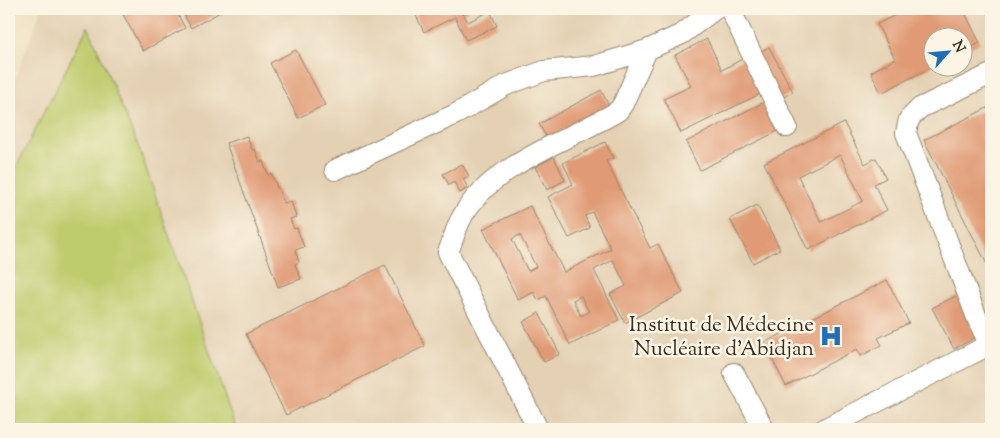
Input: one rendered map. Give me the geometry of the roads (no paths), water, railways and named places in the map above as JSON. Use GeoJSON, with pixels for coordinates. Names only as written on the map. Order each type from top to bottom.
{"type":"FeatureCollection","features":[{"type":"Feature","properties":{"kind":"lane"},"geometry":{"type":"LineString","coordinates":[[335,170],[456,114],[506,85],[544,71],[594,66],[647,50],[682,34],[715,9]]}},
{"type":"Feature","properties":{"kind":"lane"},"geometry":{"type":"LineString","coordinates":[[730,9],[787,128]]}},
{"type":"Feature","properties":{"kind":"lane"},"geometry":{"type":"LineString","coordinates":[[538,429],[448,252],[462,216],[488,184],[510,168],[618,111],[623,104],[647,50]]}},
{"type":"Feature","properties":{"kind":"lane"},"geometry":{"type":"LineString","coordinates":[[824,429],[991,343],[977,318],[906,133],[909,119],[920,108],[991,74]]}},
{"type":"Feature","properties":{"kind":"lane"},"geometry":{"type":"LineString","coordinates":[[734,373],[764,429]]}},
{"type":"Feature","properties":{"kind":"place","name":"Institut de Médecine Nucléaire d'Abidjan"},"geometry":{"type":"Point","coordinates":[831,336]}}]}
